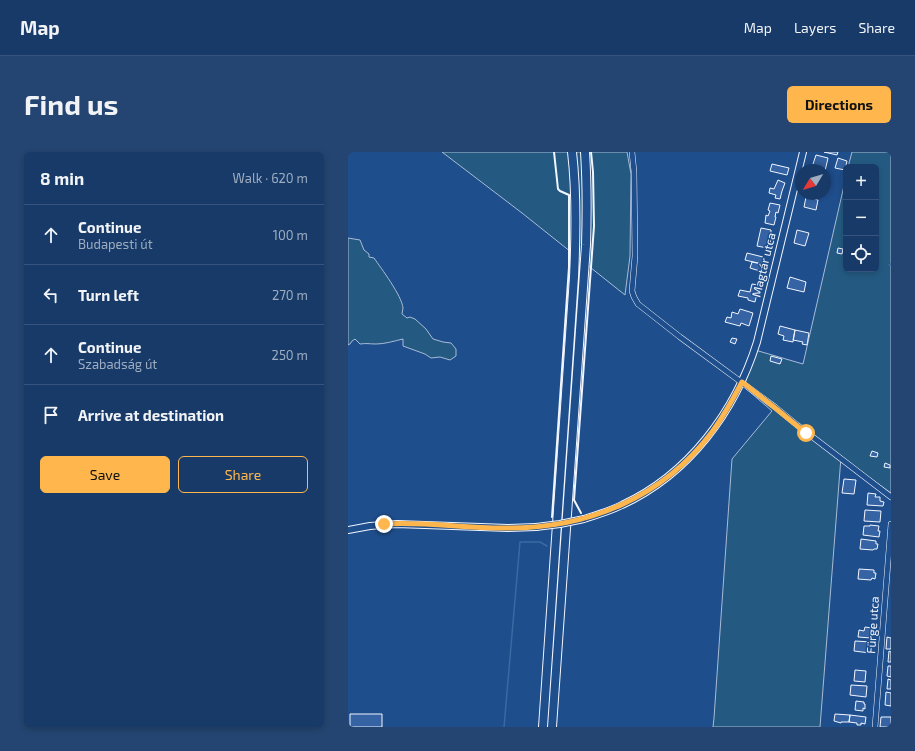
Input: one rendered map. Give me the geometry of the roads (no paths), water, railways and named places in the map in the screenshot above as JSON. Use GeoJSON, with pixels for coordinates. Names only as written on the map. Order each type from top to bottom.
{"type":"FeatureCollection","features":[{"type":"Feature","properties":{"kind":"highway"},"geometry":{"type":"LineString","coordinates":[[543,727],[576,238],[576,211],[572,152]]}},
{"type":"Feature","properties":{"kind":"highway"},"geometry":{"type":"LineString","coordinates":[[552,727],[588,211],[585,152]]}},
{"type":"Feature","properties":{"kind":"street"},"geometry":{"type":"LineString","coordinates":[[632,152],[635,210],[635,256],[632,286],[634,297],[638,304],[646,312],[742,382],[891,497]]}},
{"type":"Feature","properties":{"kind":"street","name":"Magtár utca"},"geometry":{"type":"LineString","coordinates":[[348,530],[370,526],[397,524],[508,528],[560,524],[584,519],[634,499],[657,485],[678,468],[712,433],[725,414],[749,367],[757,342],[803,152]]}},
{"type":"Feature","properties":{"kind":"street","name":"Fürge utca"},"geometry":{"type":"LineString","coordinates":[[876,727],[891,524]]}},
{"type":"Feature","properties":{"kind":"waterway"},"geometry":{"type":"LineString","coordinates":[[504,727],[520,542],[540,542],[547,546]]}}]}
